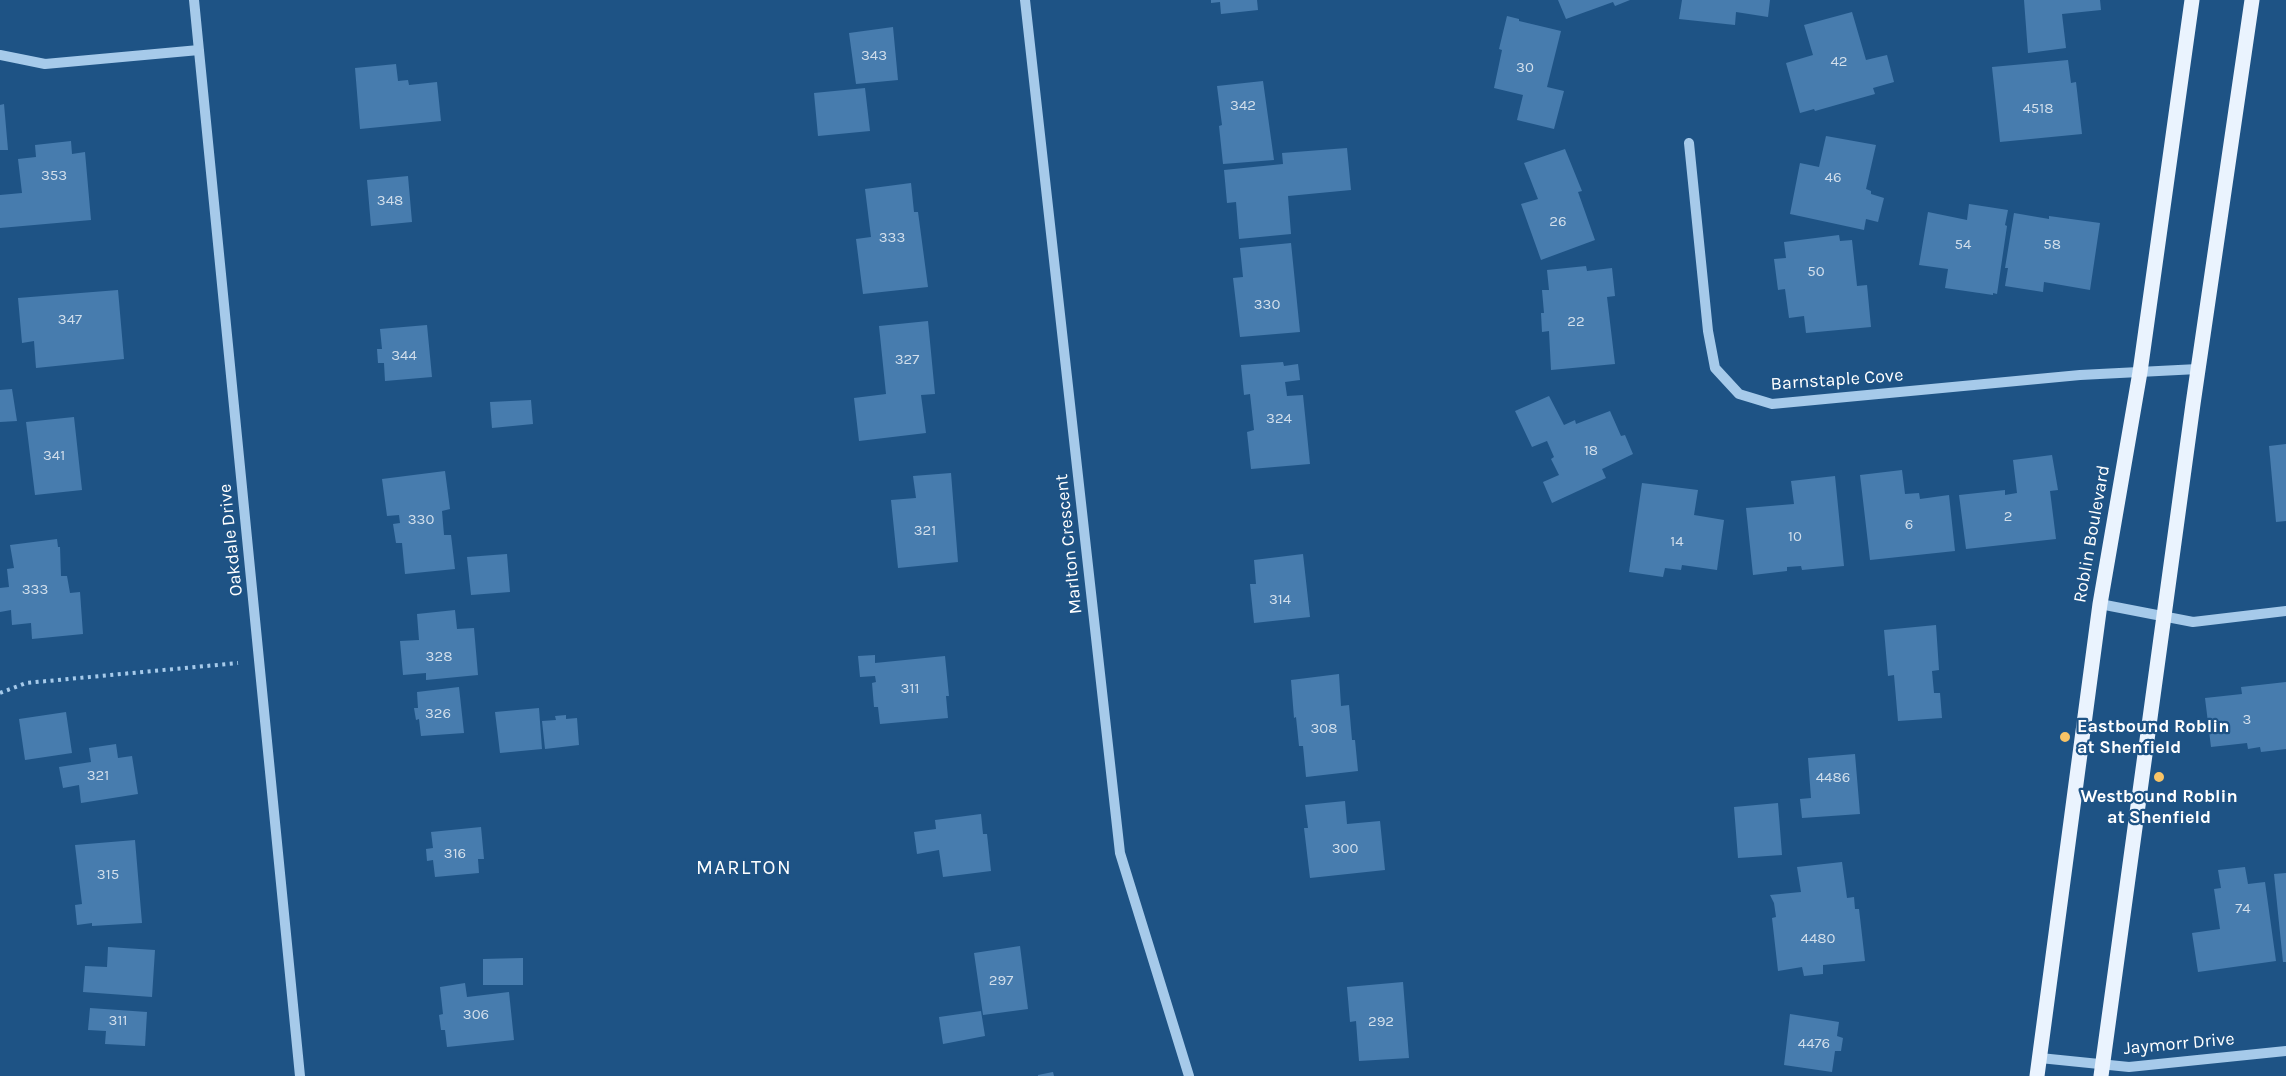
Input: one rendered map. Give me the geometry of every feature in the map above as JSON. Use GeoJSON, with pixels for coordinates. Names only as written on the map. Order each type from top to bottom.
{"type":"FeatureCollection","features":[{"type":"Feature","properties":{"kind":"main road","name":"Roblin Boulevard"},"geometry":{"type":"LineString","coordinates":[[2037,1076],[2100,604],[2140,372],[2192,0]]}},
{"type":"Feature","properties":{"kind":"main road"},"geometry":{"type":"LineString","coordinates":[[2102,1070],[2198,369],[2252,0]]}},
{"type":"Feature","properties":{"kind":"street","name":"Oakdale Drive"},"geometry":{"type":"LineString","coordinates":[[194,0],[300,1076]]}},
{"type":"Feature","properties":{"kind":"street","name":"Marlton Crescent"},"geometry":{"type":"LineString","coordinates":[[1025,0],[1120,853],[1189,1076]]}},
{"type":"Feature","properties":{"kind":"street"},"geometry":{"type":"LineString","coordinates":[[0,55],[45,64],[199,50]]}},
{"type":"Feature","properties":{"kind":"street","name":"Barnstaple Cove"},"geometry":{"type":"LineString","coordinates":[[1689,143],[1708,332],[1715,368],[1739,394],[1772,404],[2080,375],[2198,369]]}},
{"type":"Feature","properties":{"kind":"street"},"geometry":{"type":"LineString","coordinates":[[2100,604],[2193,622],[2286,611]]}},
{"type":"Feature","properties":{"kind":"street","name":"Jaymorr Drive"},"geometry":{"type":"LineString","coordinates":[[2040,1058],[2102,1070],[2286,1051]]}},
{"type":"Feature","properties":{"kind":"path"},"geometry":{"type":"LineString","coordinates":[[0,693],[26,683],[259,661]]}},
{"type":"Feature","properties":{"kind":"building"},"geometry":{"type":"Polygon","coordinates":[[[1211,0],[1257,0],[1258,10],[1221,14],[1220,2],[1211,3],[1211,0]]]}},
{"type":"Feature","properties":{"kind":"building"},"geometry":{"type":"Polygon","coordinates":[[[1558,0],[1630,0],[1615,6],[1613,2],[1566,19],[1558,0]]]}},
{"type":"Feature","properties":{"kind":"building"},"geometry":{"type":"Polygon","coordinates":[[[1682,0],[1770,0],[1768,17],[1736,12],[1735,25],[1679,19],[1682,0]]]}},
{"type":"Feature","properties":{"kind":"building"},"geometry":{"type":"Polygon","coordinates":[[[2024,0],[2100,0],[2101,10],[2062,14],[2066,48],[2028,53],[2024,0]]]}},
{"type":"Feature","properties":{"kind":"building"},"geometry":{"type":"Polygon","coordinates":[[[1852,12],[1866,60],[1887,55],[1894,82],[1873,88],[1875,94],[1800,113],[1786,63],[1813,55],[1804,25],[1852,12]]]}},
{"type":"Feature","properties":{"kind":"building"},"geometry":{"type":"Polygon","coordinates":[[[1507,16],[1561,31],[1547,87],[1564,91],[1554,129],[1517,120],[1523,95],[1494,88],[1502,50],[1499,49],[1507,16]]]}},
{"type":"Feature","properties":{"kind":"building"},"geometry":{"type":"Polygon","coordinates":[[[893,27],[898,80],[856,84],[849,33],[893,27]]]}},
{"type":"Feature","properties":{"kind":"building"},"geometry":{"type":"Polygon","coordinates":[[[2068,60],[2071,83],[2076,82],[2082,134],[2000,142],[1992,67],[2068,60]]]}},
{"type":"Feature","properties":{"kind":"building"},"geometry":{"type":"Polygon","coordinates":[[[396,64],[398,81],[408,80],[409,85],[437,82],[441,121],[360,129],[355,68],[396,64]]]}},
{"type":"Feature","properties":{"kind":"building"},"geometry":{"type":"Polygon","coordinates":[[[1263,81],[1274,160],[1223,164],[1219,126],[1222,125],[1217,86],[1263,81]]]}},
{"type":"Feature","properties":{"kind":"building"},"geometry":{"type":"Polygon","coordinates":[[[865,88],[870,131],[818,136],[814,93],[865,88]]]}},
{"type":"Feature","properties":{"kind":"building"},"geometry":{"type":"Polygon","coordinates":[[[4,104],[8,150],[0,150],[0,105],[4,104]]]}},
{"type":"Feature","properties":{"kind":"building"},"geometry":{"type":"Polygon","coordinates":[[[1826,136],[1876,145],[1866,189],[1871,191],[1871,194],[1884,198],[1878,222],[1866,219],[1864,230],[1790,214],[1800,163],[1819,167],[1826,136]]]}},
{"type":"Feature","properties":{"kind":"building"},"geometry":{"type":"Polygon","coordinates":[[[71,141],[72,154],[85,152],[91,220],[0,228],[0,195],[22,193],[18,159],[36,157],[35,145],[71,141]]]}},
{"type":"Feature","properties":{"kind":"building"},"geometry":{"type":"Polygon","coordinates":[[[1347,148],[1351,190],[1288,196],[1291,234],[1239,239],[1236,202],[1227,203],[1224,170],[1283,164],[1282,153],[1347,148]]]}},
{"type":"Feature","properties":{"kind":"building"},"geometry":{"type":"Polygon","coordinates":[[[1565,149],[1582,191],[1578,192],[1595,240],[1541,260],[1521,204],[1538,199],[1524,163],[1565,149]]]}},
{"type":"Feature","properties":{"kind":"building"},"geometry":{"type":"Polygon","coordinates":[[[408,176],[412,222],[371,226],[367,180],[408,176]]]}},
{"type":"Feature","properties":{"kind":"building"},"geometry":{"type":"Polygon","coordinates":[[[911,183],[914,212],[918,212],[928,287],[863,294],[856,239],[871,237],[865,189],[911,183]]]}},
{"type":"Feature","properties":{"kind":"building"},"geometry":{"type":"Polygon","coordinates":[[[1969,204],[2008,210],[1997,294],[1945,288],[1948,269],[1919,265],[1928,212],[1967,220],[1969,204]]]}},
{"type":"Feature","properties":{"kind":"building"},"geometry":{"type":"Polygon","coordinates":[[[2014,213],[2049,219],[2049,216],[2100,223],[2090,290],[2044,282],[2043,292],[2005,286],[2008,268],[2005,268],[2014,213]]]}},
{"type":"Feature","properties":{"kind":"building"},"geometry":{"type":"Polygon","coordinates":[[[1839,235],[1840,241],[1852,240],[1857,286],[1867,285],[1871,327],[1806,333],[1804,316],[1789,318],[1785,289],[1778,290],[1774,259],[1786,258],[1784,242],[1839,235]]]}},
{"type":"Feature","properties":{"kind":"building"},"geometry":{"type":"Polygon","coordinates":[[[1291,243],[1300,332],[1240,337],[1233,278],[1243,277],[1240,248],[1291,243]]]}},
{"type":"Feature","properties":{"kind":"building"},"geometry":{"type":"Polygon","coordinates":[[[1586,266],[1587,271],[1612,268],[1615,296],[1607,297],[1615,364],[1551,370],[1549,331],[1542,332],[1541,313],[1544,313],[1542,290],[1549,290],[1547,270],[1586,266]]]}},
{"type":"Feature","properties":{"kind":"building"},"geometry":{"type":"Polygon","coordinates":[[[118,290],[124,359],[36,368],[34,341],[22,343],[18,298],[118,290]]]}},
{"type":"Feature","properties":{"kind":"building"},"geometry":{"type":"Polygon","coordinates":[[[928,321],[935,394],[921,395],[926,433],[859,441],[854,398],[886,394],[879,326],[928,321]]]}},
{"type":"Feature","properties":{"kind":"building"},"geometry":{"type":"Polygon","coordinates":[[[427,325],[432,377],[385,381],[384,363],[378,363],[377,349],[382,349],[380,329],[427,325]]]}},
{"type":"Feature","properties":{"kind":"building"},"geometry":{"type":"Polygon","coordinates":[[[1283,362],[1284,366],[1298,364],[1300,380],[1285,382],[1287,396],[1303,395],[1310,464],[1251,469],[1247,432],[1254,430],[1250,394],[1244,395],[1241,365],[1283,362]]]}},
{"type":"Feature","properties":{"kind":"building"},"geometry":{"type":"Polygon","coordinates":[[[12,389],[17,421],[0,422],[0,390],[12,389]]]}},
{"type":"Feature","properties":{"kind":"building"},"geometry":{"type":"Polygon","coordinates":[[[1549,396],[1564,425],[1575,420],[1576,424],[1610,411],[1621,436],[1625,435],[1633,454],[1602,469],[1606,478],[1552,503],[1543,482],[1559,475],[1551,459],[1554,457],[1547,441],[1532,447],[1515,411],[1549,396]]]}},
{"type":"Feature","properties":{"kind":"building"},"geometry":{"type":"Polygon","coordinates":[[[531,400],[533,424],[492,428],[490,402],[531,400]]]}},
{"type":"Feature","properties":{"kind":"building"},"geometry":{"type":"Polygon","coordinates":[[[74,417],[82,490],[35,495],[26,422],[74,417]]]}},
{"type":"Feature","properties":{"kind":"building"},"geometry":{"type":"Polygon","coordinates":[[[2286,444],[2286,521],[2276,522],[2269,446],[2286,444]]]}},
{"type":"Feature","properties":{"kind":"building"},"geometry":{"type":"Polygon","coordinates":[[[2052,455],[2058,490],[2050,491],[2056,539],[1966,549],[1959,495],[2005,490],[2005,495],[2017,493],[2013,460],[2052,455]]]}},
{"type":"Feature","properties":{"kind":"building"},"geometry":{"type":"Polygon","coordinates":[[[1902,470],[1905,494],[1919,493],[1920,499],[1949,495],[1955,551],[1870,560],[1860,475],[1902,470]]]}},
{"type":"Feature","properties":{"kind":"building"},"geometry":{"type":"Polygon","coordinates":[[[445,471],[450,509],[442,511],[444,535],[451,535],[455,569],[405,574],[402,543],[396,543],[393,524],[400,523],[399,515],[387,516],[382,479],[445,471]]]}},
{"type":"Feature","properties":{"kind":"building"},"geometry":{"type":"Polygon","coordinates":[[[951,473],[958,562],[898,568],[891,500],[916,498],[913,476],[951,473]]]}},
{"type":"Feature","properties":{"kind":"building"},"geometry":{"type":"Polygon","coordinates":[[[1835,476],[1844,566],[1802,570],[1801,566],[1787,567],[1787,571],[1753,575],[1746,508],[1794,504],[1791,481],[1835,476]]]}},
{"type":"Feature","properties":{"kind":"building"},"geometry":{"type":"Polygon","coordinates":[[[1642,483],[1698,490],[1694,515],[1724,520],[1717,570],[1682,565],[1681,570],[1665,568],[1663,577],[1629,572],[1642,483]]]}},
{"type":"Feature","properties":{"kind":"building"},"geometry":{"type":"Polygon","coordinates":[[[57,539],[58,547],[60,547],[61,576],[67,576],[70,593],[80,592],[83,634],[32,639],[31,623],[12,625],[11,610],[0,612],[0,588],[9,587],[7,569],[14,568],[10,545],[57,539]]]}},
{"type":"Feature","properties":{"kind":"building"},"geometry":{"type":"Polygon","coordinates":[[[507,554],[510,592],[471,595],[467,557],[507,554]]]}},
{"type":"Feature","properties":{"kind":"building"},"geometry":{"type":"Polygon","coordinates":[[[1303,554],[1310,617],[1254,623],[1250,584],[1256,584],[1254,560],[1303,554]]]}},
{"type":"Feature","properties":{"kind":"building"},"geometry":{"type":"Polygon","coordinates":[[[455,610],[457,629],[474,628],[478,675],[426,680],[426,673],[403,675],[400,641],[419,640],[417,614],[455,610]]]}},
{"type":"Feature","properties":{"kind":"building"},"geometry":{"type":"Polygon","coordinates":[[[1936,625],[1939,670],[1932,671],[1934,693],[1940,693],[1942,718],[1898,721],[1894,675],[1888,676],[1884,630],[1936,625]]]}},
{"type":"Feature","properties":{"kind":"building"},"geometry":{"type":"Polygon","coordinates":[[[875,655],[875,663],[945,656],[949,696],[946,696],[948,718],[880,724],[878,707],[874,707],[872,683],[876,682],[875,676],[860,677],[858,656],[875,655]]]}},
{"type":"Feature","properties":{"kind":"building"},"geometry":{"type":"Polygon","coordinates":[[[1339,674],[1341,706],[1349,705],[1358,771],[1306,777],[1303,746],[1299,746],[1296,717],[1294,718],[1291,680],[1339,674]]]}},
{"type":"Feature","properties":{"kind":"building"},"geometry":{"type":"Polygon","coordinates":[[[2286,682],[2286,749],[2261,752],[2260,747],[2248,749],[2247,743],[2211,747],[2205,698],[2242,694],[2241,687],[2286,682]]]}},
{"type":"Feature","properties":{"kind":"building"},"geometry":{"type":"Polygon","coordinates":[[[459,687],[464,733],[421,736],[419,719],[416,720],[414,708],[418,708],[417,692],[459,687]]]}},
{"type":"Feature","properties":{"kind":"building"},"geometry":{"type":"Polygon","coordinates":[[[539,708],[542,749],[500,753],[495,712],[539,708]]]}},
{"type":"Feature","properties":{"kind":"building"},"geometry":{"type":"Polygon","coordinates":[[[66,712],[72,753],[25,760],[19,719],[66,712]]]}},
{"type":"Feature","properties":{"kind":"building"},"geometry":{"type":"Polygon","coordinates":[[[566,715],[566,719],[577,718],[579,745],[545,749],[542,721],[556,720],[555,716],[566,715]]]}},
{"type":"Feature","properties":{"kind":"building"},"geometry":{"type":"Polygon","coordinates":[[[116,744],[118,758],[132,756],[138,794],[81,803],[79,785],[63,788],[59,767],[91,762],[89,748],[116,744]]]}},
{"type":"Feature","properties":{"kind":"building"},"geometry":{"type":"Polygon","coordinates":[[[1855,754],[1860,814],[1802,818],[1800,799],[1811,798],[1808,758],[1855,754]]]}},
{"type":"Feature","properties":{"kind":"building"},"geometry":{"type":"Polygon","coordinates":[[[1345,801],[1347,824],[1380,821],[1385,870],[1310,878],[1304,828],[1308,828],[1305,805],[1345,801]]]}},
{"type":"Feature","properties":{"kind":"building"},"geometry":{"type":"Polygon","coordinates":[[[1778,803],[1782,855],[1738,858],[1734,807],[1778,803]]]}},
{"type":"Feature","properties":{"kind":"building"},"geometry":{"type":"Polygon","coordinates":[[[981,814],[983,834],[987,834],[991,871],[943,877],[939,850],[917,854],[914,832],[936,829],[935,820],[981,814]]]}},
{"type":"Feature","properties":{"kind":"building"},"geometry":{"type":"Polygon","coordinates":[[[481,827],[484,859],[478,859],[479,873],[435,877],[433,860],[427,861],[426,849],[433,848],[431,832],[481,827]]]}},
{"type":"Feature","properties":{"kind":"building"},"geometry":{"type":"Polygon","coordinates":[[[135,840],[142,923],[77,925],[75,905],[82,904],[75,845],[135,840]]]}},
{"type":"Feature","properties":{"kind":"building"},"geometry":{"type":"Polygon","coordinates":[[[1842,862],[1847,898],[1854,897],[1855,909],[1859,909],[1865,961],[1823,965],[1823,974],[1804,976],[1802,967],[1778,971],[1772,918],[1776,917],[1770,895],[1801,892],[1797,867],[1842,862]]]}},
{"type":"Feature","properties":{"kind":"building"},"geometry":{"type":"Polygon","coordinates":[[[2245,867],[2248,884],[2265,882],[2276,961],[2198,972],[2192,933],[2220,929],[2214,889],[2221,888],[2218,870],[2245,867]]]}},
{"type":"Feature","properties":{"kind":"building"},"geometry":{"type":"Polygon","coordinates":[[[2286,873],[2286,962],[2283,962],[2274,874],[2286,873]]]}},
{"type":"Feature","properties":{"kind":"building"},"geometry":{"type":"Polygon","coordinates":[[[1020,946],[1028,1009],[983,1015],[974,953],[1020,946]]]}},
{"type":"Feature","properties":{"kind":"building"},"geometry":{"type":"Polygon","coordinates":[[[108,947],[155,950],[152,997],[83,992],[85,966],[107,967],[108,947]]]}},
{"type":"Feature","properties":{"kind":"building"},"geometry":{"type":"Polygon","coordinates":[[[523,958],[523,985],[483,985],[483,959],[523,958]]]}},
{"type":"Feature","properties":{"kind":"building"},"geometry":{"type":"Polygon","coordinates":[[[1403,982],[1409,1058],[1359,1061],[1356,1021],[1350,1022],[1347,987],[1403,982]]]}},
{"type":"Feature","properties":{"kind":"building"},"geometry":{"type":"Polygon","coordinates":[[[465,983],[467,997],[509,992],[514,1040],[447,1047],[445,1030],[441,1030],[439,1015],[443,1014],[440,987],[465,983]]]}},
{"type":"Feature","properties":{"kind":"building"},"geometry":{"type":"Polygon","coordinates":[[[90,1008],[147,1012],[145,1046],[105,1044],[106,1031],[88,1030],[90,1008]]]}},
{"type":"Feature","properties":{"kind":"building"},"geometry":{"type":"Polygon","coordinates":[[[981,1011],[985,1036],[943,1044],[939,1017],[981,1011]]]}},
{"type":"Feature","properties":{"kind":"building"},"geometry":{"type":"Polygon","coordinates":[[[1790,1014],[1839,1022],[1837,1036],[1843,1038],[1841,1051],[1835,1051],[1832,1072],[1784,1065],[1790,1014]]]}},
{"type":"Feature","properties":{"kind":"building"},"geometry":{"type":"Polygon","coordinates":[[[1053,1072],[1054,1076],[1038,1076],[1038,1075],[1053,1072]]]}},
{"type":"Feature","properties":{"kind":"place","name":"Eastbound Roblin at Shenfield"},"geometry":{"type":"Point","coordinates":[2065,737]}},
{"type":"Feature","properties":{"kind":"place","name":"Westbound Roblin at Shenfield"},"geometry":{"type":"Point","coordinates":[2159,777]}},
{"type":"Feature","properties":{"kind":"district","name":"MARLTON"},"geometry":{"type":"Point","coordinates":[744,868]}}]}
